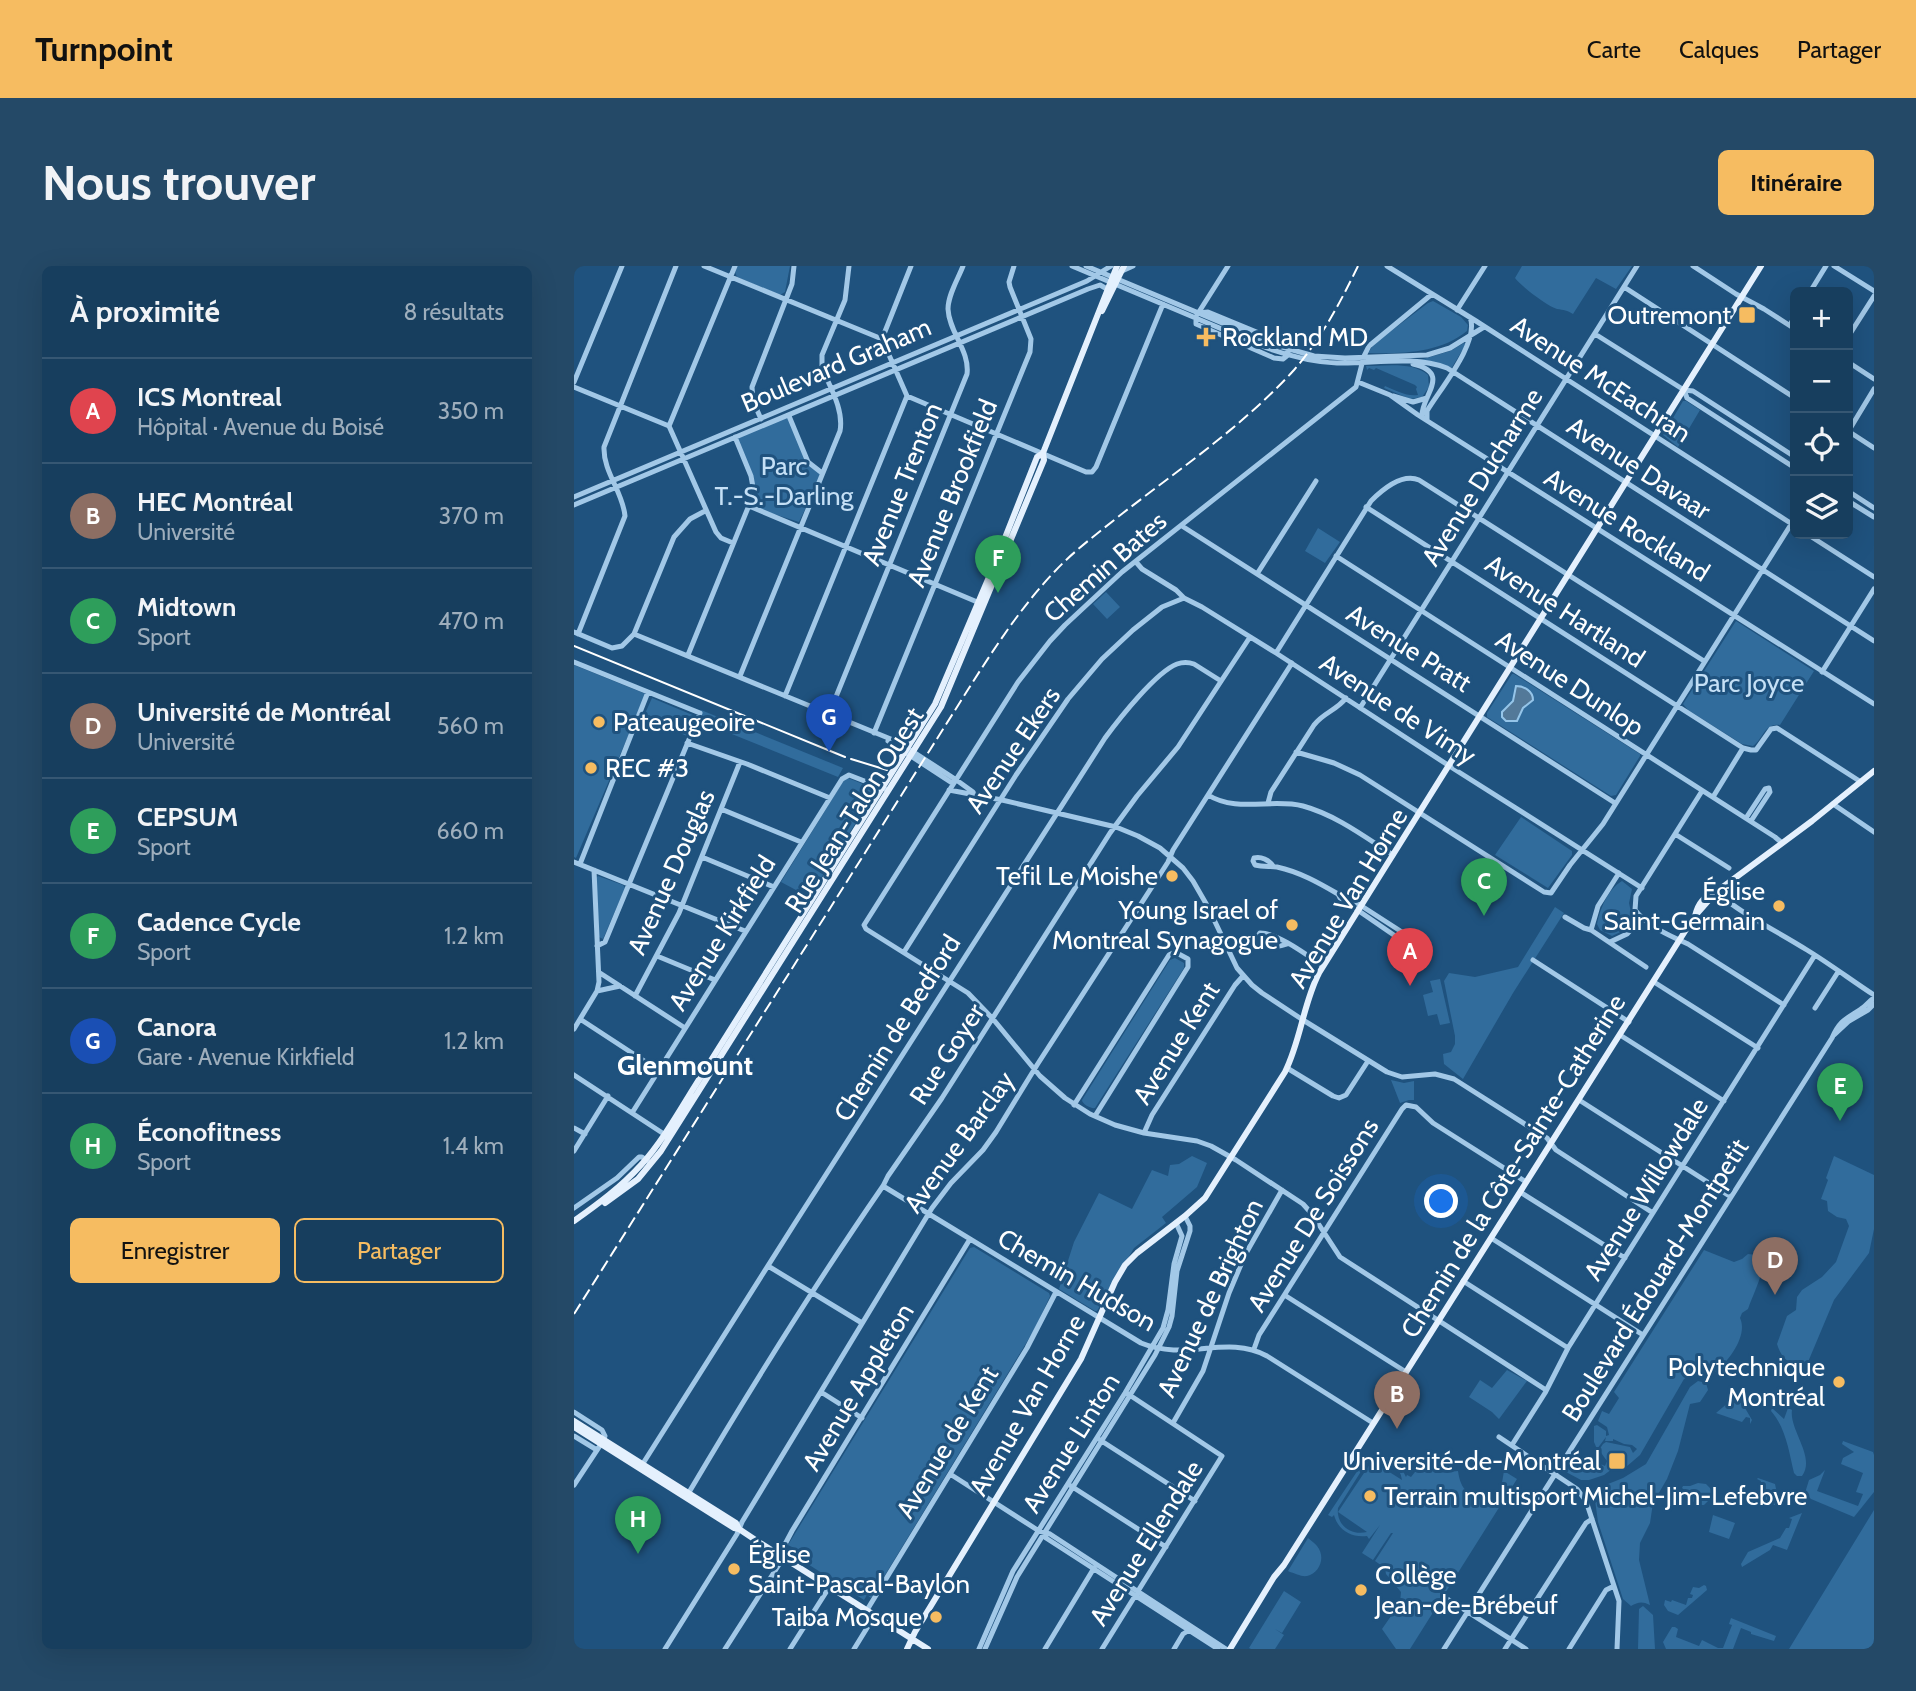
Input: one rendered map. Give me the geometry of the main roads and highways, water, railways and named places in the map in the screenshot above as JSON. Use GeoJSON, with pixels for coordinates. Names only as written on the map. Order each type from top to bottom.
{"type":"FeatureCollection","features":[{"type":"Feature","properties":{"kind":"main road","name":"Avenue Van Horne"},"geometry":{"type":"LineString","coordinates":[[907,1649],[1081,1359],[1125,1265],[1205,1198],[1287,1068],[1295,1051],[1310,993],[1323,966],[1761,266]]}},
{"type":"Feature","properties":{"kind":"main road","name":"Rue Jean-Talon Ouest"},"geometry":{"type":"LineString","coordinates":[[575,1220],[622,1192],[638,1179],[885,789],[943,703],[1037,457],[1043,453],[1112,282],[1121,268]]}},
{"type":"Feature","properties":{"kind":"main road","name":"Chemin de la Côte-Sainte-Catherine"},"geometry":{"type":"LineString","coordinates":[[1228,1649],[1695,918],[1705,897],[1716,892],[1782,843],[1874,771]]}},
{"type":"Feature","properties":{"kind":"main road"},"geometry":{"type":"LineString","coordinates":[[574,1421],[600,1445]]}},
{"type":"Feature","properties":{"kind":"main road"},"geometry":{"type":"LineString","coordinates":[[574,1427],[736,1524],[739,1529],[928,1649]]}},
{"type":"Feature","properties":{"kind":"tram line"},"geometry":{"type":"LineString","coordinates":[[574,646],[845,757]]}},
{"type":"Feature","properties":{"kind":"tram line"},"geometry":{"type":"LineString","coordinates":[[851,759],[887,770]]}},
{"type":"Feature","properties":{"kind":"railway"},"geometry":{"type":"LineString","coordinates":[[574,1314],[1013,622],[1051,575],[1072,555],[1212,445],[1275,390],[1304,358],[1321,333],[1358,266]]}},
{"type":"Feature","properties":{"kind":"place","name":"Outremont"},"geometry":{"type":"Point","coordinates":[1747,315]}},
{"type":"Feature","properties":{"kind":"place","name":"Rockland MD"},"geometry":{"type":"Point","coordinates":[1206,337]}},
{"type":"Feature","properties":{"kind":"place","name":"Cadence Cycle"},"geometry":{"type":"Point","coordinates":[998,593]}},
{"type":"Feature","properties":{"kind":"place","name":"Pateaugeoire"},"geometry":{"type":"Point","coordinates":[599,722]}},
{"type":"Feature","properties":{"kind":"place","name":"Canora"},"geometry":{"type":"Point","coordinates":[829,752]}},
{"type":"Feature","properties":{"kind":"place","name":"REC #3"},"geometry":{"type":"Point","coordinates":[591,768]}},
{"type":"Feature","properties":{"kind":"place","name":"Tefil Le Moishe"},"geometry":{"type":"Point","coordinates":[1172,876]}},
{"type":"Feature","properties":{"kind":"place","name":"Église Saint-Germain"},"geometry":{"type":"Point","coordinates":[1779,906]}},
{"type":"Feature","properties":{"kind":"place","name":"Midtown"},"geometry":{"type":"Point","coordinates":[1484,916]}},
{"type":"Feature","properties":{"kind":"place","name":"Young Israel of Montreal Synagogue"},"geometry":{"type":"Point","coordinates":[1292,925]}},
{"type":"Feature","properties":{"kind":"place","name":"ICS Montreal"},"geometry":{"type":"Point","coordinates":[1410,986]}},
{"type":"Feature","properties":{"kind":"place","name":"CEPSUM"},"geometry":{"type":"Point","coordinates":[1840,1121]}},
{"type":"Feature","properties":{"kind":"place","name":"Université de Montréal"},"geometry":{"type":"Point","coordinates":[1775,1295]}},
{"type":"Feature","properties":{"kind":"place","name":"Polytechnique Montréal"},"geometry":{"type":"Point","coordinates":[1839,1382]}},
{"type":"Feature","properties":{"kind":"place","name":"HEC Montréal"},"geometry":{"type":"Point","coordinates":[1397,1429]}},
{"type":"Feature","properties":{"kind":"place","name":"Université-de-Montréal"},"geometry":{"type":"Point","coordinates":[1617,1461]}},
{"type":"Feature","properties":{"kind":"place","name":"Terrain multisport Michel-Jim-Lefebvre"},"geometry":{"type":"Point","coordinates":[1370,1496]}},
{"type":"Feature","properties":{"kind":"place","name":"Éconofitness"},"geometry":{"type":"Point","coordinates":[638,1554]}},
{"type":"Feature","properties":{"kind":"place","name":"Église Saint-Pascal-Baylon"},"geometry":{"type":"Point","coordinates":[734,1569]}},
{"type":"Feature","properties":{"kind":"place","name":"Collège Jean-de-Brébeuf"},"geometry":{"type":"Point","coordinates":[1361,1590]}},
{"type":"Feature","properties":{"kind":"place","name":"Taiba Mosque"},"geometry":{"type":"Point","coordinates":[936,1617]}},
{"type":"Feature","properties":{"kind":"district","name":"Glenmount"},"geometry":{"type":"Point","coordinates":[685,1065]}},
{"type":"Feature","properties":{"kind":"park label","name":"Parc T.-S.-Darling"},"geometry":{"type":"Point","coordinates":[784,481]}},
{"type":"Feature","properties":{"kind":"park label","name":"Parc Joyce"},"geometry":{"type":"Point","coordinates":[1749,683]}}]}
